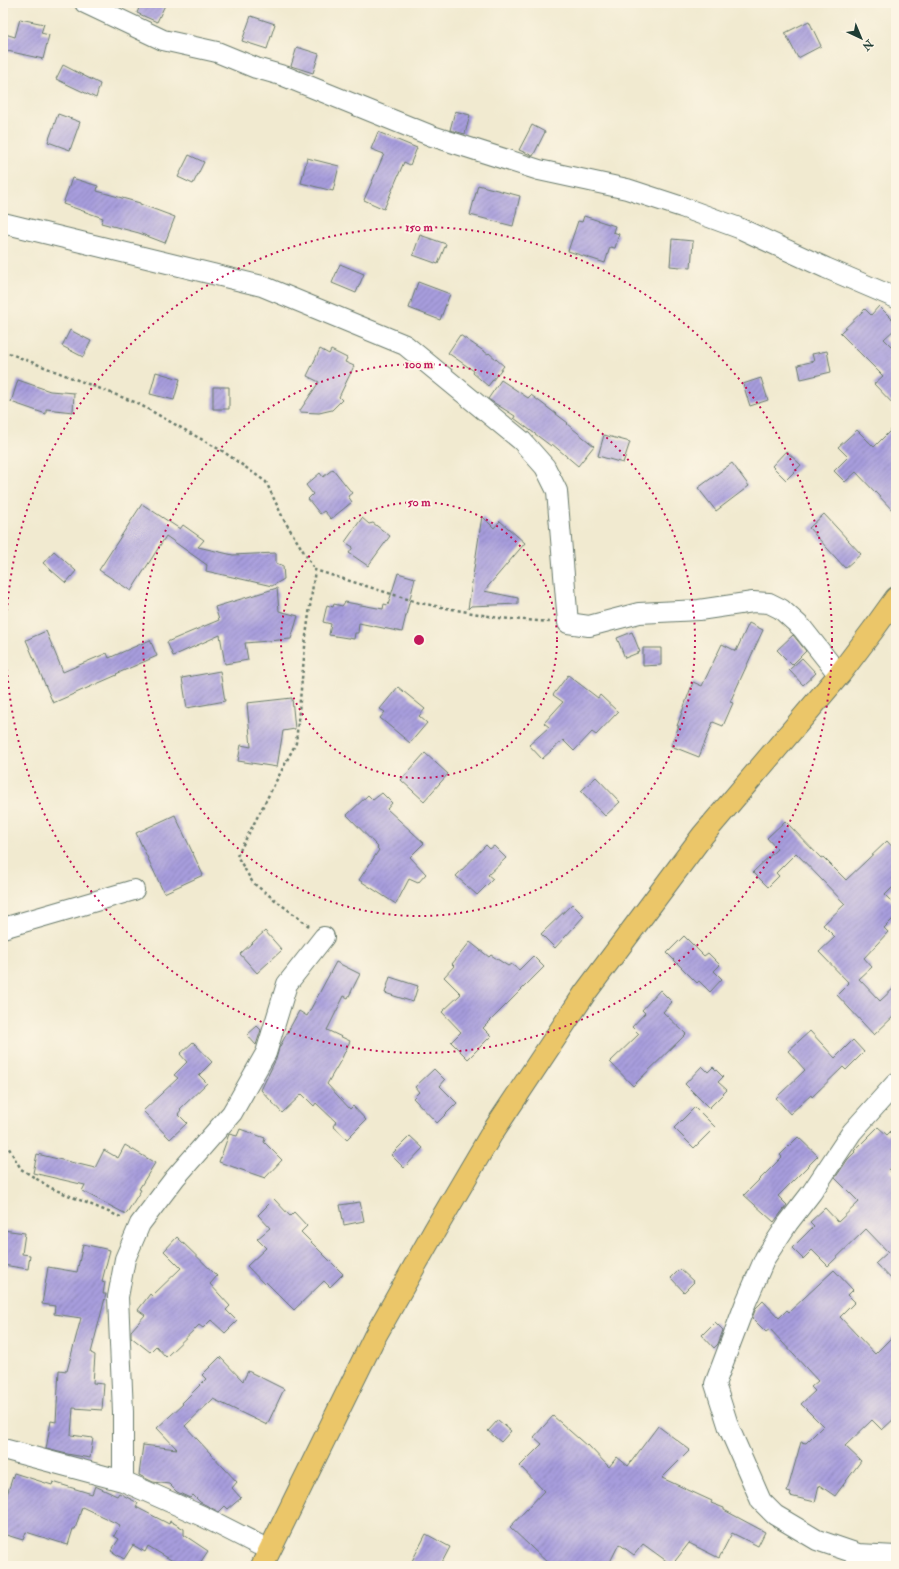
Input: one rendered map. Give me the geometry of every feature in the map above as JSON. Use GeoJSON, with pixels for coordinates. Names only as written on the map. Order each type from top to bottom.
{"type":"FeatureCollection","features":[{"type":"Feature","properties":{"kind":"highway"},"geometry":{"type":"LineString","coordinates":[[266,1558],[374,1338],[492,1133],[585,993],[703,835],[839,675],[896,598]]}},
{"type":"Feature","properties":{"kind":"street"},"geometry":{"type":"LineString","coordinates":[[85,3],[163,40],[217,52],[256,68],[284,76],[432,136],[538,170],[627,189],[682,207],[739,228],[896,298]]}},
{"type":"Feature","properties":{"kind":"street"},"geometry":{"type":"LineString","coordinates":[[3,223],[262,286],[405,345],[522,441],[544,467],[557,491],[568,624],[589,626],[639,613],[699,610],[753,602],[769,604],[781,610],[802,628],[839,675]]}},
{"type":"Feature","properties":{"kind":"street"},"geometry":{"type":"LineString","coordinates":[[3,928],[134,890]]}},
{"type":"Feature","properties":{"kind":"street"},"geometry":{"type":"LineString","coordinates":[[123,1481],[123,1412],[118,1297],[125,1259],[140,1224],[175,1178],[232,1113],[266,1053],[287,984],[324,937]]}},
{"type":"Feature","properties":{"kind":"street"},"geometry":{"type":"LineString","coordinates":[[896,1083],[852,1132],[765,1258],[746,1302],[715,1384],[729,1428],[761,1501],[767,1509],[816,1540],[858,1554],[896,1556]]}},
{"type":"Feature","properties":{"kind":"street"},"geometry":{"type":"LineString","coordinates":[[3,1449],[123,1481],[202,1516],[266,1558]]}},
{"type":"Feature","properties":{"kind":"path"},"geometry":{"type":"LineString","coordinates":[[3,351],[137,403],[224,452],[266,482],[284,520],[315,570],[306,636],[296,743],[237,856],[253,883],[324,937]]}},
{"type":"Feature","properties":{"kind":"path"},"geometry":{"type":"LineString","coordinates":[[315,570],[420,603],[499,618],[568,624]]}},
{"type":"Feature","properties":{"kind":"path"},"geometry":{"type":"LineString","coordinates":[[3,1138],[21,1169],[52,1188],[140,1224]]}},
{"type":"Feature","properties":{"kind":"building"},"geometry":{"type":"Polygon","coordinates":[[[141,3],[166,3],[157,22],[137,13],[141,3]]]}},
{"type":"Feature","properties":{"kind":"building"},"geometry":{"type":"Polygon","coordinates":[[[251,16],[275,24],[267,49],[242,41],[251,16]]]}},
{"type":"Feature","properties":{"kind":"building"},"geometry":{"type":"Polygon","coordinates":[[[20,19],[44,24],[41,33],[49,35],[43,59],[3,50],[5,34],[15,37],[20,19]]]}},
{"type":"Feature","properties":{"kind":"building"},"geometry":{"type":"Polygon","coordinates":[[[809,21],[821,46],[798,58],[785,33],[809,21]]]}},
{"type":"Feature","properties":{"kind":"building"},"geometry":{"type":"Polygon","coordinates":[[[297,47],[319,54],[313,73],[291,66],[297,47]]]}},
{"type":"Feature","properties":{"kind":"building"},"geometry":{"type":"Polygon","coordinates":[[[63,65],[100,84],[96,98],[56,79],[63,65]]]}},
{"type":"Feature","properties":{"kind":"building"},"geometry":{"type":"Polygon","coordinates":[[[455,111],[470,115],[465,134],[450,130],[455,111]]]}},
{"type":"Feature","properties":{"kind":"building"},"geometry":{"type":"Polygon","coordinates":[[[58,114],[80,122],[70,150],[48,142],[58,114]]]}},
{"type":"Feature","properties":{"kind":"building"},"geometry":{"type":"Polygon","coordinates":[[[532,125],[545,132],[533,156],[519,150],[532,125]]]}},
{"type":"Feature","properties":{"kind":"building"},"geometry":{"type":"Polygon","coordinates":[[[378,132],[417,148],[410,165],[404,162],[384,209],[364,200],[384,154],[371,149],[378,132]]]}},
{"type":"Feature","properties":{"kind":"building"},"geometry":{"type":"Polygon","coordinates":[[[189,155],[204,162],[193,184],[178,177],[189,155]]]}},
{"type":"Feature","properties":{"kind":"building"},"geometry":{"type":"Polygon","coordinates":[[[307,158],[339,166],[333,191],[301,183],[307,158]]]}},
{"type":"Feature","properties":{"kind":"building"},"geometry":{"type":"Polygon","coordinates":[[[72,178],[98,186],[97,191],[140,203],[175,217],[165,243],[139,233],[101,223],[103,218],[63,204],[72,178]]]}},
{"type":"Feature","properties":{"kind":"building"},"geometry":{"type":"Polygon","coordinates":[[[478,185],[520,196],[513,226],[470,215],[478,185]]]}},
{"type":"Feature","properties":{"kind":"building"},"geometry":{"type":"Polygon","coordinates":[[[584,216],[615,226],[613,232],[619,234],[615,248],[610,247],[605,263],[568,251],[578,221],[582,222],[584,216]]]}},
{"type":"Feature","properties":{"kind":"building"},"geometry":{"type":"Polygon","coordinates":[[[420,235],[446,244],[438,264],[413,255],[420,235]]]}},
{"type":"Feature","properties":{"kind":"building"},"geometry":{"type":"Polygon","coordinates":[[[672,239],[693,241],[691,268],[670,266],[672,239]]]}},
{"type":"Feature","properties":{"kind":"building"},"geometry":{"type":"Polygon","coordinates":[[[340,264],[364,274],[356,293],[332,283],[340,264]]]}},
{"type":"Feature","properties":{"kind":"building"},"geometry":{"type":"Polygon","coordinates":[[[418,282],[450,294],[440,320],[409,308],[418,282]]]}},
{"type":"Feature","properties":{"kind":"building"},"geometry":{"type":"Polygon","coordinates":[[[879,306],[896,323],[896,328],[884,339],[896,351],[896,407],[874,384],[883,376],[840,333],[865,309],[871,315],[879,306]]]}},
{"type":"Feature","properties":{"kind":"building"},"geometry":{"type":"Polygon","coordinates":[[[70,330],[91,341],[83,357],[62,346],[70,330]]]}},
{"type":"Feature","properties":{"kind":"building"},"geometry":{"type":"Polygon","coordinates":[[[460,335],[488,354],[489,353],[504,366],[488,386],[473,373],[474,371],[448,353],[460,335]]]}},
{"type":"Feature","properties":{"kind":"building"},"geometry":{"type":"Polygon","coordinates":[[[320,349],[329,354],[331,350],[347,358],[345,362],[354,366],[339,397],[342,400],[332,410],[319,413],[299,412],[319,382],[307,376],[320,349]]]}},
{"type":"Feature","properties":{"kind":"building"},"geometry":{"type":"Polygon","coordinates":[[[827,351],[831,372],[801,379],[798,365],[814,361],[812,354],[827,351]]]}},
{"type":"Feature","properties":{"kind":"building"},"geometry":{"type":"Polygon","coordinates":[[[156,372],[180,379],[174,400],[150,394],[156,372]]]}},
{"type":"Feature","properties":{"kind":"building"},"geometry":{"type":"Polygon","coordinates":[[[761,378],[768,400],[750,406],[743,384],[761,378]]]}},
{"type":"Feature","properties":{"kind":"building"},"geometry":{"type":"Polygon","coordinates":[[[18,380],[50,391],[74,393],[73,412],[46,409],[46,414],[11,402],[18,380]]]}},
{"type":"Feature","properties":{"kind":"building"},"geometry":{"type":"Polygon","coordinates":[[[501,380],[528,398],[531,395],[568,423],[567,424],[594,446],[578,466],[552,444],[551,446],[514,418],[515,416],[488,399],[501,380]]]}},
{"type":"Feature","properties":{"kind":"building"},"geometry":{"type":"Polygon","coordinates":[[[213,387],[229,387],[229,409],[213,409],[213,387]]]}},
{"type":"Feature","properties":{"kind":"building"},"geometry":{"type":"Polygon","coordinates":[[[896,425],[896,514],[856,472],[845,482],[834,471],[848,457],[838,447],[857,430],[874,447],[896,425]]]}},
{"type":"Feature","properties":{"kind":"building"},"geometry":{"type":"Polygon","coordinates":[[[604,435],[630,442],[623,463],[598,456],[604,435]]]}},
{"type":"Feature","properties":{"kind":"building"},"geometry":{"type":"Polygon","coordinates":[[[786,451],[801,465],[786,480],[772,466],[786,451]]]}},
{"type":"Feature","properties":{"kind":"building"},"geometry":{"type":"Polygon","coordinates":[[[732,463],[749,486],[716,511],[698,488],[732,463]]]}},
{"type":"Feature","properties":{"kind":"building"},"geometry":{"type":"Polygon","coordinates":[[[333,469],[352,493],[348,496],[352,502],[331,519],[324,511],[320,514],[308,499],[313,494],[306,485],[320,473],[323,477],[333,469]]]}},
{"type":"Feature","properties":{"kind":"building"},"geometry":{"type":"Polygon","coordinates":[[[142,504],[180,529],[183,525],[204,540],[198,547],[233,555],[276,553],[276,563],[283,566],[284,579],[272,586],[206,571],[207,565],[166,536],[131,591],[99,570],[142,504]]]}},
{"type":"Feature","properties":{"kind":"building"},"geometry":{"type":"Polygon","coordinates":[[[824,514],[861,554],[845,568],[809,528],[824,514]]]}},
{"type":"Feature","properties":{"kind":"building"},"geometry":{"type":"Polygon","coordinates":[[[482,516],[494,528],[500,521],[525,543],[484,591],[518,598],[518,604],[471,606],[468,609],[482,516]]]}},
{"type":"Feature","properties":{"kind":"building"},"geometry":{"type":"Polygon","coordinates":[[[362,518],[369,524],[373,523],[390,536],[368,566],[349,553],[353,547],[345,542],[362,518]]]}},
{"type":"Feature","properties":{"kind":"building"},"geometry":{"type":"Polygon","coordinates":[[[54,551],[76,571],[66,583],[43,563],[54,551]]]}},
{"type":"Feature","properties":{"kind":"building"},"geometry":{"type":"Polygon","coordinates":[[[398,573],[415,578],[402,632],[359,623],[358,633],[355,633],[354,639],[329,635],[331,624],[323,622],[327,605],[333,607],[334,604],[342,606],[345,602],[383,609],[384,604],[388,605],[398,573]]]}},
{"type":"Feature","properties":{"kind":"building"},"geometry":{"type":"Polygon","coordinates":[[[277,588],[279,611],[298,616],[291,639],[245,643],[248,660],[225,664],[220,635],[173,656],[167,642],[219,620],[215,607],[277,588]]]}},
{"type":"Feature","properties":{"kind":"building"},"geometry":{"type":"Polygon","coordinates":[[[749,623],[763,630],[730,702],[733,703],[723,726],[713,722],[699,757],[671,746],[693,682],[702,686],[722,644],[736,651],[749,623]]]}},
{"type":"Feature","properties":{"kind":"building"},"geometry":{"type":"Polygon","coordinates":[[[46,631],[63,672],[107,653],[109,658],[150,640],[157,656],[53,703],[26,640],[46,631]]]}},
{"type":"Feature","properties":{"kind":"building"},"geometry":{"type":"Polygon","coordinates":[[[632,632],[640,652],[625,658],[617,638],[632,632]]]}},
{"type":"Feature","properties":{"kind":"building"},"geometry":{"type":"Polygon","coordinates":[[[793,635],[806,651],[792,665],[777,650],[793,635]]]}},
{"type":"Feature","properties":{"kind":"building"},"geometry":{"type":"Polygon","coordinates":[[[643,648],[661,648],[661,665],[643,666],[643,648]]]}},
{"type":"Feature","properties":{"kind":"building"},"geometry":{"type":"Polygon","coordinates":[[[802,658],[816,673],[803,685],[789,670],[802,658]]]}},
{"type":"Feature","properties":{"kind":"building"},"geometry":{"type":"Polygon","coordinates":[[[220,671],[225,701],[187,708],[182,678],[220,671]]]}},
{"type":"Feature","properties":{"kind":"building"},"geometry":{"type":"Polygon","coordinates":[[[568,675],[598,698],[600,695],[618,712],[596,735],[592,732],[574,751],[563,740],[542,759],[529,745],[549,727],[544,723],[563,702],[553,695],[568,675]]]}},
{"type":"Feature","properties":{"kind":"building"},"geometry":{"type":"Polygon","coordinates":[[[398,687],[425,709],[419,716],[427,723],[410,743],[380,718],[385,712],[380,709],[398,687]]]}},
{"type":"Feature","properties":{"kind":"building"},"geometry":{"type":"Polygon","coordinates":[[[292,698],[295,729],[283,731],[277,767],[238,761],[241,745],[251,747],[247,703],[292,698]]]}},
{"type":"Feature","properties":{"kind":"building"},"geometry":{"type":"Polygon","coordinates":[[[425,753],[448,774],[424,801],[401,780],[425,753]]]}},
{"type":"Feature","properties":{"kind":"building"},"geometry":{"type":"Polygon","coordinates":[[[596,777],[620,802],[605,816],[581,791],[596,777]]]}},
{"type":"Feature","properties":{"kind":"building"},"geometry":{"type":"Polygon","coordinates":[[[382,793],[392,803],[387,809],[424,843],[410,857],[426,874],[418,883],[409,879],[396,904],[359,880],[379,850],[377,848],[378,847],[347,815],[368,795],[373,800],[382,793]]]}},
{"type":"Feature","properties":{"kind":"building"},"geometry":{"type":"Polygon","coordinates":[[[175,815],[203,875],[164,893],[136,833],[175,815]]]}},
{"type":"Feature","properties":{"kind":"building"},"geometry":{"type":"Polygon","coordinates":[[[785,821],[821,858],[823,857],[846,880],[887,841],[896,851],[896,884],[885,895],[896,906],[896,916],[884,928],[888,932],[864,958],[872,967],[859,979],[880,1001],[896,986],[896,1014],[874,1035],[837,995],[849,983],[819,952],[835,937],[823,925],[845,904],[796,853],[776,873],[779,876],[768,887],[753,872],[777,849],[767,838],[785,821]]]}},
{"type":"Feature","properties":{"kind":"building"},"geometry":{"type":"Polygon","coordinates":[[[486,845],[490,849],[494,846],[506,858],[488,875],[493,879],[477,895],[456,876],[486,845]]]}},
{"type":"Feature","properties":{"kind":"building"},"geometry":{"type":"Polygon","coordinates":[[[572,904],[584,916],[555,948],[541,934],[572,904]]]}},
{"type":"Feature","properties":{"kind":"building"},"geometry":{"type":"Polygon","coordinates":[[[265,931],[282,950],[257,973],[240,954],[265,931]]]}},
{"type":"Feature","properties":{"kind":"building"},"geometry":{"type":"Polygon","coordinates":[[[684,936],[704,956],[708,953],[720,965],[714,971],[722,979],[710,992],[699,981],[697,983],[667,953],[684,936]]]}},
{"type":"Feature","properties":{"kind":"building"},"geometry":{"type":"Polygon","coordinates":[[[470,942],[489,957],[491,955],[508,966],[511,964],[519,970],[533,956],[544,967],[483,1028],[491,1036],[468,1059],[451,1042],[461,1032],[442,1012],[461,994],[444,977],[454,966],[452,964],[470,942]]]}},
{"type":"Feature","properties":{"kind":"building"},"geometry":{"type":"Polygon","coordinates":[[[336,962],[360,974],[348,998],[344,996],[327,1030],[350,1041],[327,1084],[350,1109],[353,1106],[366,1120],[347,1139],[333,1126],[336,1122],[316,1103],[314,1106],[302,1094],[282,1113],[261,1090],[276,1059],[279,1048],[299,1011],[307,1016],[336,962]]]}},
{"type":"Feature","properties":{"kind":"building"},"geometry":{"type":"Polygon","coordinates":[[[390,977],[418,986],[413,1002],[385,993],[390,977]]]}},
{"type":"Feature","properties":{"kind":"building"},"geometry":{"type":"Polygon","coordinates":[[[660,990],[672,1002],[663,1012],[686,1034],[633,1086],[610,1062],[639,1034],[632,1027],[645,1013],[642,1010],[660,990]]]}},
{"type":"Feature","properties":{"kind":"building"},"geometry":{"type":"Polygon","coordinates":[[[257,1026],[261,1030],[256,1045],[247,1035],[257,1026]]]}},
{"type":"Feature","properties":{"kind":"building"},"geometry":{"type":"Polygon","coordinates":[[[810,1031],[835,1058],[853,1040],[864,1052],[846,1070],[843,1067],[812,1097],[811,1095],[790,1114],[776,1098],[805,1070],[788,1051],[810,1031]]]}},
{"type":"Feature","properties":{"kind":"building"},"geometry":{"type":"Polygon","coordinates":[[[193,1042],[212,1062],[199,1075],[207,1083],[180,1109],[181,1110],[178,1114],[187,1123],[170,1139],[143,1111],[178,1078],[174,1075],[187,1062],[180,1054],[193,1042]]]}},
{"type":"Feature","properties":{"kind":"building"},"geometry":{"type":"Polygon","coordinates":[[[702,1066],[708,1072],[713,1067],[723,1077],[718,1082],[727,1090],[709,1108],[685,1084],[702,1066]]]}},
{"type":"Feature","properties":{"kind":"building"},"geometry":{"type":"Polygon","coordinates":[[[434,1069],[445,1080],[440,1086],[457,1103],[437,1123],[413,1098],[419,1092],[415,1087],[434,1069]]]}},
{"type":"Feature","properties":{"kind":"building"},"geometry":{"type":"Polygon","coordinates":[[[695,1107],[715,1127],[694,1148],[674,1128],[695,1107]]]}},
{"type":"Feature","properties":{"kind":"building"},"geometry":{"type":"Polygon","coordinates":[[[896,1126],[896,1163],[889,1170],[896,1177],[896,1284],[876,1263],[888,1252],[866,1229],[828,1266],[812,1250],[803,1259],[792,1248],[814,1226],[810,1222],[825,1208],[838,1222],[859,1202],[835,1178],[848,1159],[878,1127],[887,1135],[896,1126]]]}},
{"type":"Feature","properties":{"kind":"building"},"geometry":{"type":"Polygon","coordinates":[[[240,1129],[265,1138],[264,1142],[282,1160],[265,1178],[219,1162],[229,1134],[237,1136],[240,1129]]]}},
{"type":"Feature","properties":{"kind":"building"},"geometry":{"type":"Polygon","coordinates":[[[410,1136],[423,1148],[404,1168],[391,1155],[410,1136]]]}},
{"type":"Feature","properties":{"kind":"building"},"geometry":{"type":"Polygon","coordinates":[[[798,1137],[818,1156],[778,1196],[787,1205],[774,1222],[744,1195],[782,1157],[780,1155],[798,1137]]]}},
{"type":"Feature","properties":{"kind":"building"},"geometry":{"type":"Polygon","coordinates":[[[125,1145],[155,1163],[126,1214],[82,1191],[85,1185],[33,1173],[37,1154],[95,1168],[104,1150],[118,1158],[125,1145]]]}},
{"type":"Feature","properties":{"kind":"building"},"geometry":{"type":"Polygon","coordinates":[[[274,1199],[290,1216],[294,1212],[307,1226],[301,1232],[343,1274],[330,1287],[324,1281],[294,1310],[266,1282],[264,1284],[247,1266],[266,1248],[257,1239],[270,1228],[258,1215],[274,1199]]]}},
{"type":"Feature","properties":{"kind":"building"},"geometry":{"type":"Polygon","coordinates":[[[360,1202],[364,1221],[344,1225],[340,1205],[360,1202]]]}},
{"type":"Feature","properties":{"kind":"building"},"geometry":{"type":"Polygon","coordinates":[[[3,1230],[25,1233],[22,1254],[30,1255],[28,1269],[3,1265],[3,1230]]]}},
{"type":"Feature","properties":{"kind":"building"},"geometry":{"type":"Polygon","coordinates":[[[177,1237],[217,1276],[210,1284],[230,1306],[226,1310],[237,1321],[225,1333],[211,1320],[203,1328],[199,1325],[166,1357],[156,1346],[150,1352],[131,1337],[131,1331],[145,1315],[138,1310],[150,1294],[152,1296],[181,1268],[164,1251],[177,1237]]]}},
{"type":"Feature","properties":{"kind":"building"},"geometry":{"type":"Polygon","coordinates":[[[83,1244],[110,1250],[102,1281],[105,1282],[103,1294],[106,1294],[91,1353],[95,1355],[93,1383],[104,1384],[102,1410],[73,1408],[71,1435],[93,1438],[90,1458],[46,1449],[51,1421],[56,1422],[59,1370],[67,1371],[81,1318],[54,1314],[55,1306],[42,1304],[48,1267],[77,1272],[83,1244]]]}},
{"type":"Feature","properties":{"kind":"building"},"geometry":{"type":"Polygon","coordinates":[[[680,1269],[694,1282],[684,1292],[671,1278],[680,1269]]]}},
{"type":"Feature","properties":{"kind":"building"},"geometry":{"type":"Polygon","coordinates":[[[834,1270],[853,1290],[848,1295],[855,1302],[840,1317],[875,1354],[896,1333],[896,1417],[882,1430],[872,1420],[845,1446],[861,1461],[835,1496],[819,1485],[815,1502],[790,1496],[791,1493],[787,1492],[801,1442],[806,1443],[823,1426],[801,1404],[815,1391],[811,1387],[818,1381],[770,1329],[766,1332],[752,1318],[756,1308],[763,1301],[779,1318],[787,1310],[789,1312],[834,1270]]]}},
{"type":"Feature","properties":{"kind":"building"},"geometry":{"type":"Polygon","coordinates":[[[715,1322],[723,1330],[718,1344],[714,1348],[702,1335],[715,1322]]]}},
{"type":"Feature","properties":{"kind":"building"},"geometry":{"type":"Polygon","coordinates":[[[220,1357],[243,1381],[248,1371],[284,1389],[267,1425],[213,1399],[185,1426],[237,1482],[232,1488],[241,1498],[228,1509],[225,1506],[219,1512],[200,1502],[193,1495],[190,1498],[177,1492],[169,1484],[153,1482],[139,1475],[143,1445],[177,1449],[157,1428],[183,1404],[182,1403],[206,1379],[202,1375],[220,1357]]]}},
{"type":"Feature","properties":{"kind":"building"},"geometry":{"type":"Polygon","coordinates":[[[553,1416],[587,1446],[588,1445],[609,1467],[617,1457],[628,1466],[658,1426],[690,1450],[662,1478],[712,1501],[711,1503],[724,1508],[724,1510],[765,1532],[758,1546],[732,1533],[719,1558],[689,1543],[672,1565],[643,1544],[634,1555],[619,1544],[608,1566],[551,1566],[510,1527],[544,1491],[520,1466],[542,1444],[534,1437],[553,1416]]]}},
{"type":"Feature","properties":{"kind":"building"},"geometry":{"type":"Polygon","coordinates":[[[498,1420],[511,1431],[501,1442],[488,1431],[498,1420]]]}},
{"type":"Feature","properties":{"kind":"building"},"geometry":{"type":"Polygon","coordinates":[[[14,1473],[52,1485],[53,1482],[92,1494],[95,1486],[117,1496],[119,1493],[138,1503],[136,1507],[169,1524],[170,1521],[184,1529],[184,1535],[208,1551],[198,1566],[181,1566],[148,1546],[145,1552],[133,1545],[124,1559],[111,1551],[119,1539],[114,1536],[120,1525],[82,1507],[68,1545],[26,1532],[23,1540],[3,1534],[3,1507],[14,1473]]]}},
{"type":"Feature","properties":{"kind":"building"},"geometry":{"type":"Polygon","coordinates":[[[426,1534],[450,1547],[440,1566],[421,1566],[412,1561],[426,1534]]]}}]}
